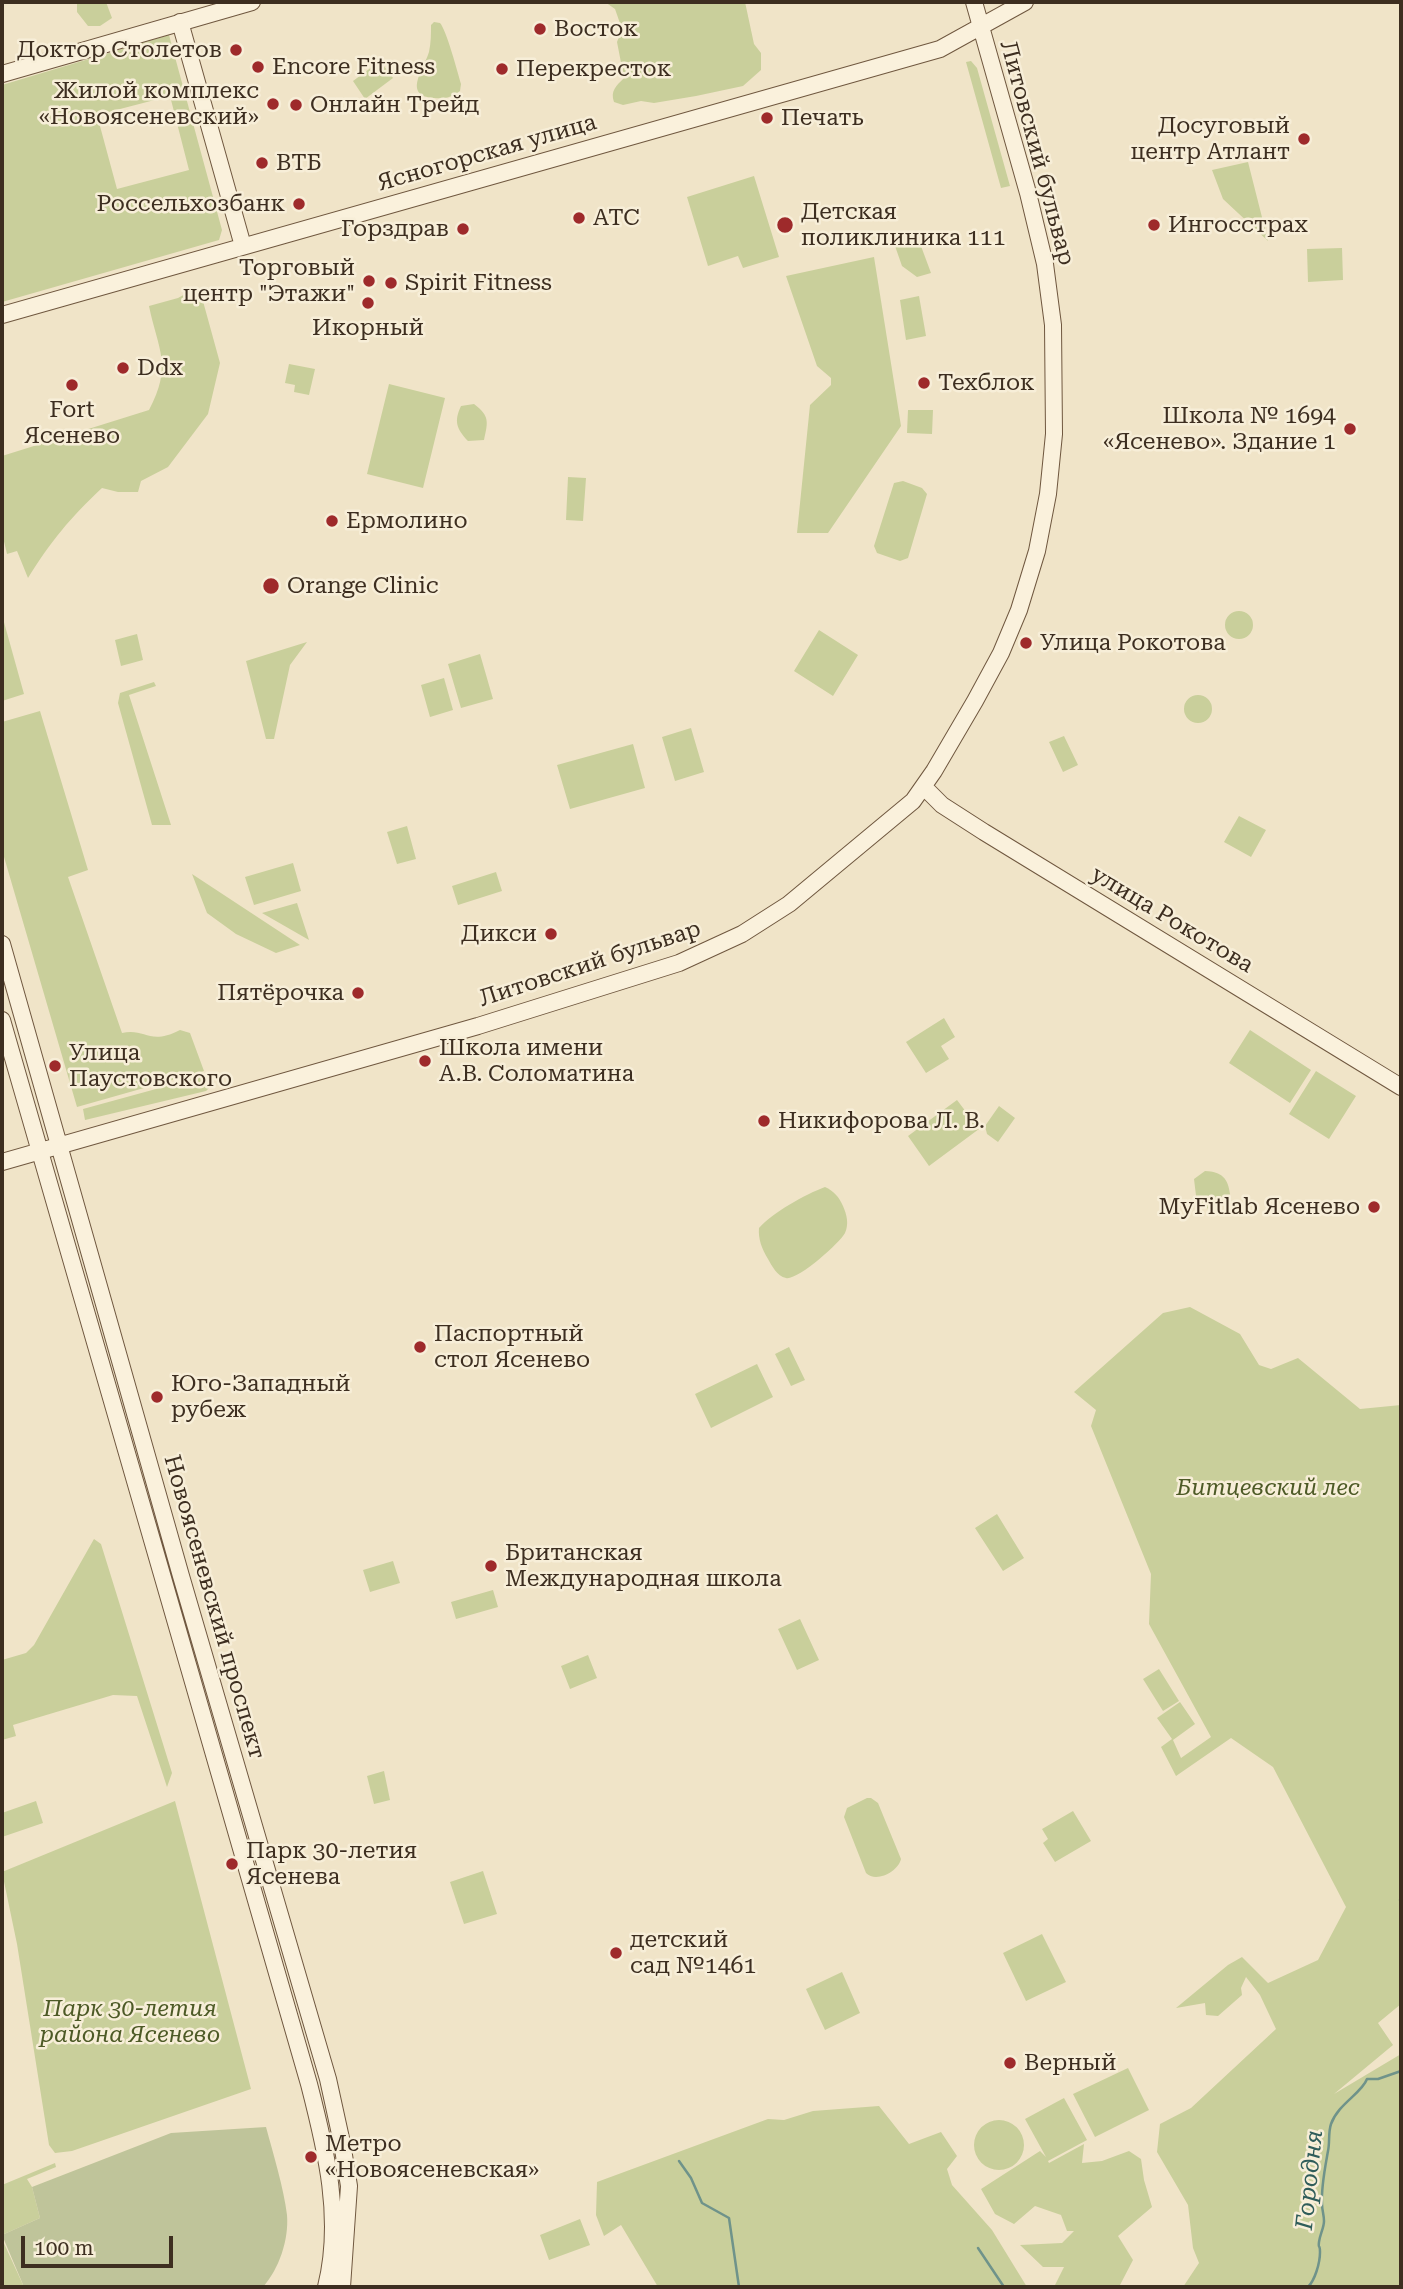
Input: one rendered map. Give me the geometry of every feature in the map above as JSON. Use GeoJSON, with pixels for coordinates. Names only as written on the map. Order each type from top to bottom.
{"type":"FeatureCollection","features":[{"type":"Feature","properties":{"kind":"main road"},"geometry":{"type":"LineString","coordinates":[[2,74],[252,2]]}},
{"type":"Feature","properties":{"kind":"main road","name":"Литовский бульвар"},"geometry":{"type":"LineString","coordinates":[[39,1151],[469,1028],[679,963],[742,934],[789,904],[913,801],[953,741],[1001,653],[1019,610],[1037,551],[1048,494],[1054,434],[1053,325],[1045,264],[1028,193],[974,2]]}},
{"type":"Feature","properties":{"kind":"main road","name":"Ясногорская улица"},"geometry":{"type":"LineString","coordinates":[[2,315],[940,49],[1025,2]]}},
{"type":"Feature","properties":{"kind":"main road"},"geometry":{"type":"LineString","coordinates":[[180,22],[243,246]]}},
{"type":"Feature","properties":{"kind":"main road","name":"улица Рокотова"},"geometry":{"type":"LineString","coordinates":[[923,787],[942,805],[1401,1087]]}},
{"type":"Feature","properties":{"kind":"main road","name":"Новоясеневский проспект"},"geometry":{"type":"LineString","coordinates":[[2,944],[181,1576],[328,2079],[349,2186],[342,2287]]}},
{"type":"Feature","properties":{"kind":"main road","name":"Новоясеневский проспект"},"geometry":{"type":"LineString","coordinates":[[2,1020],[309,2084],[325,2147],[331,2189],[333,2231],[326,2287]]}},
{"type":"Feature","properties":{"kind":"main road"},"geometry":{"type":"LineString","coordinates":[[2,1161],[39,1151]]}},
{"type":"Feature","properties":{"kind":"green space"},"geometry":{"type":"Polygon","coordinates":[[[77,2],[106,2],[112,18],[100,26],[88,26],[77,12],[77,2]]]}},
{"type":"Feature","properties":{"kind":"green space"},"geometry":{"type":"Polygon","coordinates":[[[605,2],[745,2],[754,44],[761,53],[761,70],[743,86],[654,103],[641,101],[623,105],[614,102],[613,92],[624,78],[617,42],[622,29],[615,9],[605,2]]]}},
{"type":"Feature","properties":{"kind":"green space"},"geometry":{"type":"Polygon","coordinates":[[[434,22],[440,23],[445,34],[461,84],[460,91],[450,97],[424,96],[417,87],[429,52],[431,25],[434,22]]]}},
{"type":"Feature","properties":{"kind":"green space"},"geometry":{"type":"Polygon","coordinates":[[[169,35],[222,230],[219,240],[2,302],[2,85],[169,35]],[[170,96],[97,115],[117,189],[189,170],[170,96]]]}},
{"type":"Feature","properties":{"kind":"green space"},"geometry":{"type":"Polygon","coordinates":[[[380,61],[393,78],[365,99],[353,81],[380,61]]]}},
{"type":"Feature","properties":{"kind":"green space"},"geometry":{"type":"Polygon","coordinates":[[[971,61],[977,68],[1010,186],[1001,188],[966,62],[971,61]]]}},
{"type":"Feature","properties":{"kind":"green space"},"geometry":{"type":"Polygon","coordinates":[[[1248,162],[1268,241],[1223,199],[1212,170],[1248,162]]]}},
{"type":"Feature","properties":{"kind":"green space"},"geometry":{"type":"Polygon","coordinates":[[[754,176],[779,257],[743,268],[738,256],[708,266],[687,197],[754,176]]]}},
{"type":"Feature","properties":{"kind":"green space"},"geometry":{"type":"Polygon","coordinates":[[[918,238],[931,273],[917,277],[902,266],[895,246],[918,238]]]}},
{"type":"Feature","properties":{"kind":"green space"},"geometry":{"type":"Polygon","coordinates":[[[1342,248],[1343,280],[1308,282],[1307,249],[1342,248]]]}},
{"type":"Feature","properties":{"kind":"green space"},"geometry":{"type":"Polygon","coordinates":[[[874,257],[901,426],[828,533],[797,533],[810,405],[831,385],[831,378],[817,366],[786,276],[874,257]]]}},
{"type":"Feature","properties":{"kind":"green space"},"geometry":{"type":"Polygon","coordinates":[[[187,293],[201,294],[220,363],[208,414],[168,467],[141,481],[138,492],[118,492],[102,488],[62,530],[28,578],[17,551],[7,554],[2,533],[2,456],[149,410],[162,369],[149,306],[187,293]]]}},
{"type":"Feature","properties":{"kind":"green space"},"geometry":{"type":"Polygon","coordinates":[[[919,296],[926,336],[906,340],[900,300],[919,296]]]}},
{"type":"Feature","properties":{"kind":"green space"},"geometry":{"type":"Polygon","coordinates":[[[289,364],[315,369],[309,395],[294,392],[295,385],[285,383],[289,364]]]}},
{"type":"Feature","properties":{"kind":"green space"},"geometry":{"type":"Polygon","coordinates":[[[389,384],[445,398],[423,488],[367,474],[389,384]]]}},
{"type":"Feature","properties":{"kind":"green space"},"geometry":{"type":"Polygon","coordinates":[[[474,404],[485,416],[486,428],[484,440],[468,441],[459,428],[457,416],[461,406],[474,404]]]}},
{"type":"Feature","properties":{"kind":"green space"},"geometry":{"type":"Polygon","coordinates":[[[908,410],[933,410],[932,434],[907,433],[908,410]]]}},
{"type":"Feature","properties":{"kind":"green space"},"geometry":{"type":"Polygon","coordinates":[[[568,477],[586,478],[583,521],[566,520],[568,477]]]}},
{"type":"Feature","properties":{"kind":"green space"},"geometry":{"type":"Polygon","coordinates":[[[903,481],[922,488],[927,494],[908,558],[900,561],[877,553],[874,546],[894,483],[903,481]]]}},
{"type":"Feature","properties":{"kind":"green space"},"geometry":{"type":"Polygon","coordinates":[[[1239,611],[1249,615],[1253,625],[1249,635],[1239,639],[1229,635],[1225,625],[1229,615],[1239,611]]]}},
{"type":"Feature","properties":{"kind":"green space"},"geometry":{"type":"Polygon","coordinates":[[[2,615],[24,694],[2,701],[2,615]]]}},
{"type":"Feature","properties":{"kind":"green space"},"geometry":{"type":"Polygon","coordinates":[[[819,630],[858,655],[833,696],[794,671],[819,630]]]}},
{"type":"Feature","properties":{"kind":"green space"},"geometry":{"type":"Polygon","coordinates":[[[137,634],[143,660],[121,666],[115,640],[137,634]]]}},
{"type":"Feature","properties":{"kind":"green space"},"geometry":{"type":"Polygon","coordinates":[[[307,642],[290,665],[274,739],[266,739],[246,661],[307,642]]]}},
{"type":"Feature","properties":{"kind":"green space"},"geometry":{"type":"Polygon","coordinates":[[[480,654],[493,699],[461,708],[448,664],[480,654]]]}},
{"type":"Feature","properties":{"kind":"green space"},"geometry":{"type":"Polygon","coordinates":[[[444,678],[453,710],[430,717],[421,685],[444,678]]]}},
{"type":"Feature","properties":{"kind":"green space"},"geometry":{"type":"Polygon","coordinates":[[[154,682],[156,686],[129,695],[171,825],[152,825],[118,703],[120,693],[154,682]]]}},
{"type":"Feature","properties":{"kind":"green space"},"geometry":{"type":"Polygon","coordinates":[[[1198,695],[1208,699],[1212,709],[1208,719],[1198,723],[1188,719],[1184,709],[1188,699],[1198,695]]]}},
{"type":"Feature","properties":{"kind":"green space"},"geometry":{"type":"Polygon","coordinates":[[[40,711],[88,870],[68,877],[122,1033],[161,1037],[180,1030],[190,1033],[204,1071],[77,1107],[2,850],[2,722],[40,711]]]}},
{"type":"Feature","properties":{"kind":"green space"},"geometry":{"type":"Polygon","coordinates":[[[691,728],[704,772],[675,781],[662,737],[691,728]]]}},
{"type":"Feature","properties":{"kind":"green space"},"geometry":{"type":"Polygon","coordinates":[[[1064,736],[1078,765],[1063,772],[1049,742],[1064,736]]]}},
{"type":"Feature","properties":{"kind":"green space"},"geometry":{"type":"Polygon","coordinates":[[[633,744],[645,788],[570,809],[557,765],[633,744]]]}},
{"type":"Feature","properties":{"kind":"green space"},"geometry":{"type":"Polygon","coordinates":[[[1239,816],[1266,830],[1251,857],[1224,842],[1239,816]]]}},
{"type":"Feature","properties":{"kind":"green space"},"geometry":{"type":"Polygon","coordinates":[[[407,826],[416,859],[397,864],[387,832],[407,826]]]}},
{"type":"Feature","properties":{"kind":"green space"},"geometry":{"type":"Polygon","coordinates":[[[293,863],[301,891],[254,905],[245,877],[293,863]]]}},
{"type":"Feature","properties":{"kind":"green space"},"geometry":{"type":"Polygon","coordinates":[[[496,872],[502,891],[458,905],[452,886],[496,872]]]}},
{"type":"Feature","properties":{"kind":"green space"},"geometry":{"type":"Polygon","coordinates":[[[192,874],[300,945],[276,953],[236,934],[207,913],[192,874]]]}},
{"type":"Feature","properties":{"kind":"green space"},"geometry":{"type":"Polygon","coordinates":[[[297,903],[309,940],[262,913],[297,903]]]}},
{"type":"Feature","properties":{"kind":"green space"},"geometry":{"type":"Polygon","coordinates":[[[944,1018],[955,1037],[941,1046],[949,1059],[926,1073],[906,1042],[944,1018]]]}},
{"type":"Feature","properties":{"kind":"green space"},"geometry":{"type":"Polygon","coordinates":[[[1250,1030],[1311,1070],[1290,1103],[1229,1063],[1250,1030]]]}},
{"type":"Feature","properties":{"kind":"green space"},"geometry":{"type":"Polygon","coordinates":[[[1316,1071],[1356,1096],[1329,1139],[1289,1114],[1316,1071]]]}},
{"type":"Feature","properties":{"kind":"green space"},"geometry":{"type":"Polygon","coordinates":[[[207,1075],[211,1086],[206,1091],[85,1120],[83,1109],[207,1075]]]}},
{"type":"Feature","properties":{"kind":"green space"},"geometry":{"type":"Polygon","coordinates":[[[957,1100],[979,1129],[929,1166],[908,1136],[957,1100]]]}},
{"type":"Feature","properties":{"kind":"green space"},"geometry":{"type":"Polygon","coordinates":[[[999,1106],[1015,1118],[998,1142],[987,1134],[985,1126],[999,1106]]]}},
{"type":"Feature","properties":{"kind":"green space"},"geometry":{"type":"Polygon","coordinates":[[[1205,1171],[1220,1174],[1228,1184],[1230,1194],[1222,1206],[1209,1209],[1197,1204],[1194,1179],[1205,1171]]]}},
{"type":"Feature","properties":{"kind":"green space"},"geometry":{"type":"Polygon","coordinates":[[[825,1187],[836,1195],[843,1206],[847,1219],[845,1233],[808,1268],[791,1277],[783,1277],[775,1270],[764,1251],[759,1228],[790,1204],[825,1187]]]}},
{"type":"Feature","properties":{"kind":"green space","name":"Битцевский лес"},"geometry":{"type":"Polygon","coordinates":[[[1190,1307],[1240,1334],[1259,1365],[1271,1369],[1298,1358],[1360,1409],[1401,1405],[1401,2004],[1378,2023],[1393,2045],[1334,2094],[1401,2054],[1401,2287],[1183,2287],[1199,2263],[1193,2248],[1188,2205],[1157,2152],[1160,2124],[1191,2108],[1276,2029],[1260,1995],[1246,1977],[1241,1988],[1242,1995],[1218,2016],[1206,2015],[1205,2003],[1176,2008],[1228,1965],[1242,1957],[1268,1983],[1318,1960],[1346,1907],[1273,1767],[1231,1738],[1176,1776],[1161,1747],[1172,1739],[1157,1718],[1180,1702],[1195,1724],[1173,1740],[1181,1758],[1211,1737],[1149,1624],[1151,1574],[1091,1426],[1096,1410],[1074,1392],[1163,1313],[1190,1307]]]}},
{"type":"Feature","properties":{"kind":"green space"},"geometry":{"type":"Polygon","coordinates":[[[789,1347],[805,1380],[791,1386],[775,1354],[789,1347]]]}},
{"type":"Feature","properties":{"kind":"green space"},"geometry":{"type":"Polygon","coordinates":[[[757,1364],[773,1397],[711,1428],[695,1394],[757,1364]]]}},
{"type":"Feature","properties":{"kind":"green space"},"geometry":{"type":"Polygon","coordinates":[[[997,1514],[1024,1558],[1003,1571],[975,1528],[997,1514]]]}},
{"type":"Feature","properties":{"kind":"green space"},"geometry":{"type":"Polygon","coordinates":[[[94,1539],[101,1544],[172,1773],[167,1787],[137,1696],[113,1695],[13,1725],[16,1736],[2,1740],[2,1660],[26,1653],[34,1645],[94,1539]]]}},
{"type":"Feature","properties":{"kind":"green space"},"geometry":{"type":"Polygon","coordinates":[[[393,1561],[400,1583],[370,1592],[363,1570],[393,1561]]]}},
{"type":"Feature","properties":{"kind":"green space"},"geometry":{"type":"Polygon","coordinates":[[[493,1590],[498,1607],[456,1619],[451,1602],[493,1590]]]}},
{"type":"Feature","properties":{"kind":"green space"},"geometry":{"type":"Polygon","coordinates":[[[800,1619],[819,1660],[797,1670],[778,1629],[800,1619]]]}},
{"type":"Feature","properties":{"kind":"green space"},"geometry":{"type":"Polygon","coordinates":[[[588,1655],[597,1678],[570,1689],[561,1666],[588,1655]]]}},
{"type":"Feature","properties":{"kind":"green space"},"geometry":{"type":"Polygon","coordinates":[[[1159,1669],[1179,1701],[1163,1711],[1143,1679],[1159,1669]]]}},
{"type":"Feature","properties":{"kind":"green space"},"geometry":{"type":"Polygon","coordinates":[[[384,1771],[390,1800],[374,1804],[367,1776],[384,1771]]]}},
{"type":"Feature","properties":{"kind":"green space"},"geometry":{"type":"Polygon","coordinates":[[[867,1798],[878,1803],[901,1859],[891,1872],[875,1877],[866,1873],[844,1817],[847,1808],[867,1798]]]}},
{"type":"Feature","properties":{"kind":"green space"},"geometry":{"type":"Polygon","coordinates":[[[36,1801],[43,1823],[2,1837],[2,1813],[36,1801]]]}},
{"type":"Feature","properties":{"kind":"green space","name":"Парк 30-летия района Ясенево"},"geometry":{"type":"Polygon","coordinates":[[[175,1801],[251,2089],[72,2151],[55,2153],[49,2145],[17,1944],[2,1872],[175,1801]]]}},
{"type":"Feature","properties":{"kind":"green space"},"geometry":{"type":"Polygon","coordinates":[[[1073,1811],[1091,1841],[1055,1862],[1043,1843],[1048,1839],[1042,1829],[1073,1811]]]}},
{"type":"Feature","properties":{"kind":"green space"},"geometry":{"type":"Polygon","coordinates":[[[483,1871],[497,1914],[464,1924],[450,1882],[483,1871]]]}},
{"type":"Feature","properties":{"kind":"green space"},"geometry":{"type":"Polygon","coordinates":[[[1042,1934],[1066,1982],[1026,2001],[1003,1953],[1042,1934]]]}},
{"type":"Feature","properties":{"kind":"green space"},"geometry":{"type":"Polygon","coordinates":[[[842,1972],[860,2013],[825,2030],[806,1989],[842,1972]]]}},
{"type":"Feature","properties":{"kind":"green space"},"geometry":{"type":"Polygon","coordinates":[[[1128,2068],[1149,2110],[1095,2137],[1073,2094],[1128,2068]]]}},
{"type":"Feature","properties":{"kind":"green space"},"geometry":{"type":"Polygon","coordinates":[[[1064,2098],[1087,2140],[1048,2161],[1049,2163],[1084,2144],[1082,2163],[1102,2161],[1129,2151],[1141,2159],[1152,2207],[1118,2236],[1133,2260],[1120,2285],[1054,2287],[1064,2267],[1043,2267],[1020,2245],[1062,2243],[1074,2231],[1067,2231],[1061,2215],[1035,2206],[1014,2224],[995,2214],[981,2189],[1040,2151],[1046,2157],[1025,2119],[1064,2098]]]}},
{"type":"Feature","properties":{"kind":"green space"},"geometry":{"type":"Polygon","coordinates":[[[879,2106],[909,2144],[941,2132],[957,2156],[947,2169],[952,2185],[992,2230],[1027,2287],[658,2287],[621,2225],[604,2236],[596,2215],[597,2182],[768,2119],[784,2120],[813,2111],[879,2106]]]}},
{"type":"Feature","properties":{"kind":"green space"},"geometry":{"type":"Polygon","coordinates":[[[999,2120],[1016,2128],[1024,2145],[1016,2162],[999,2170],[982,2162],[974,2145],[982,2128],[999,2120]]]}},
{"type":"Feature","properties":{"kind":"green space"},"geometry":{"type":"Polygon","coordinates":[[[266,2127],[283,2194],[287,2225],[282,2254],[263,2287],[24,2287],[2,2235],[40,2218],[32,2187],[171,2133],[266,2127]]]}},
{"type":"Feature","properties":{"kind":"green space"},"geometry":{"type":"Polygon","coordinates":[[[55,2163],[56,2167],[27,2179],[32,2187],[40,2218],[2,2235],[2,2185],[55,2163]]]}},
{"type":"Feature","properties":{"kind":"green space"},"geometry":{"type":"Polygon","coordinates":[[[580,2219],[590,2245],[549,2260],[540,2235],[580,2219]]]}},
{"type":"Feature","properties":{"kind":"green space"},"geometry":{"type":"Polygon","coordinates":[[[2,2239],[24,2287],[2,2287],[2,2239]]]}},
{"type":"Feature","properties":{"kind":"waterway","name":"Городня"},"geometry":{"type":"LineString","coordinates":[[1308,2287],[1315,2276],[1319,2261],[1319,2242],[1324,2221],[1323,2184],[1334,2117],[1367,2079],[1378,2079],[1401,2071]]}},
{"type":"Feature","properties":{"kind":"waterway"},"geometry":{"type":"LineString","coordinates":[[679,2161],[691,2178],[702,2203],[729,2218],[739,2287]]}},
{"type":"Feature","properties":{"kind":"waterway"},"geometry":{"type":"LineString","coordinates":[[978,2248],[1004,2287]]}},
{"type":"Feature","properties":{"kind":"place","name":"Восток"},"geometry":{"type":"Point","coordinates":[540,29]}},
{"type":"Feature","properties":{"kind":"place","name":"Доктор Столетов"},"geometry":{"type":"Point","coordinates":[236,50]}},
{"type":"Feature","properties":{"kind":"place","name":"Encore Fitness"},"geometry":{"type":"Point","coordinates":[258,67]}},
{"type":"Feature","properties":{"kind":"place","name":"Перекресток"},"geometry":{"type":"Point","coordinates":[502,69]}},
{"type":"Feature","properties":{"kind":"place","name":"Жилой комплекс «Новоясеневский»"},"geometry":{"type":"Point","coordinates":[273,104]}},
{"type":"Feature","properties":{"kind":"place","name":"Онлайн Трейд"},"geometry":{"type":"Point","coordinates":[296,105]}},
{"type":"Feature","properties":{"kind":"place","name":"Печать"},"geometry":{"type":"Point","coordinates":[767,118]}},
{"type":"Feature","properties":{"kind":"place","name":"Досуговый центр Атлант"},"geometry":{"type":"Point","coordinates":[1304,139]}},
{"type":"Feature","properties":{"kind":"place","name":"ВТБ"},"geometry":{"type":"Point","coordinates":[262,163]}},
{"type":"Feature","properties":{"kind":"place","name":"Россельхозбанк"},"geometry":{"type":"Point","coordinates":[299,204]}},
{"type":"Feature","properties":{"kind":"place","name":"АТС"},"geometry":{"type":"Point","coordinates":[579,218]}},
{"type":"Feature","properties":{"kind":"place","name":"Детская поликлиника 111"},"geometry":{"type":"Point","coordinates":[785,225]}},
{"type":"Feature","properties":{"kind":"place","name":"Ингосстрах"},"geometry":{"type":"Point","coordinates":[1154,225]}},
{"type":"Feature","properties":{"kind":"place","name":"Горздрав"},"geometry":{"type":"Point","coordinates":[463,229]}},
{"type":"Feature","properties":{"kind":"place","name":"Торговый центр \"Этажи\""},"geometry":{"type":"Point","coordinates":[369,281]}},
{"type":"Feature","properties":{"kind":"place","name":"Spirit Fitness"},"geometry":{"type":"Point","coordinates":[391,283]}},
{"type":"Feature","properties":{"kind":"place","name":"Икорный"},"geometry":{"type":"Point","coordinates":[368,303]}},
{"type":"Feature","properties":{"kind":"place","name":"Ddx"},"geometry":{"type":"Point","coordinates":[123,368]}},
{"type":"Feature","properties":{"kind":"place","name":"Техблок"},"geometry":{"type":"Point","coordinates":[924,383]}},
{"type":"Feature","properties":{"kind":"place","name":"Fort Ясенево"},"geometry":{"type":"Point","coordinates":[72,385]}},
{"type":"Feature","properties":{"kind":"place","name":"Школа № 1694 «Ясенево». Здание 1"},"geometry":{"type":"Point","coordinates":[1350,429]}},
{"type":"Feature","properties":{"kind":"place","name":"Ермолино"},"geometry":{"type":"Point","coordinates":[332,521]}},
{"type":"Feature","properties":{"kind":"place","name":"Orange Clinic"},"geometry":{"type":"Point","coordinates":[271,586]}},
{"type":"Feature","properties":{"kind":"place","name":"Улица Рокотова"},"geometry":{"type":"Point","coordinates":[1026,643]}},
{"type":"Feature","properties":{"kind":"place","name":"Дикси"},"geometry":{"type":"Point","coordinates":[551,934]}},
{"type":"Feature","properties":{"kind":"place","name":"Пятёрочка"},"geometry":{"type":"Point","coordinates":[358,993]}},
{"type":"Feature","properties":{"kind":"place","name":"Школа имени А.В. Соломатина"},"geometry":{"type":"Point","coordinates":[425,1061]}},
{"type":"Feature","properties":{"kind":"place","name":"Улица Паустовского"},"geometry":{"type":"Point","coordinates":[55,1066]}},
{"type":"Feature","properties":{"kind":"place","name":"Никифорова Л. В."},"geometry":{"type":"Point","coordinates":[764,1121]}},
{"type":"Feature","properties":{"kind":"place","name":"MyFitlab Ясенево"},"geometry":{"type":"Point","coordinates":[1374,1207]}},
{"type":"Feature","properties":{"kind":"place","name":"Паспортный стол Ясенево"},"geometry":{"type":"Point","coordinates":[420,1347]}},
{"type":"Feature","properties":{"kind":"place","name":"Юго-Западный рубеж"},"geometry":{"type":"Point","coordinates":[157,1397]}},
{"type":"Feature","properties":{"kind":"place","name":"Британская Международная школа"},"geometry":{"type":"Point","coordinates":[491,1566]}},
{"type":"Feature","properties":{"kind":"place","name":"Парк 30-летия Ясенева"},"geometry":{"type":"Point","coordinates":[232,1864]}},
{"type":"Feature","properties":{"kind":"place","name":"детский сад №1461"},"geometry":{"type":"Point","coordinates":[616,1953]}},
{"type":"Feature","properties":{"kind":"place","name":"Верный"},"geometry":{"type":"Point","coordinates":[1010,2063]}},
{"type":"Feature","properties":{"kind":"place","name":"Метро «Новоясеневская»"},"geometry":{"type":"Point","coordinates":[311,2157]}}]}
